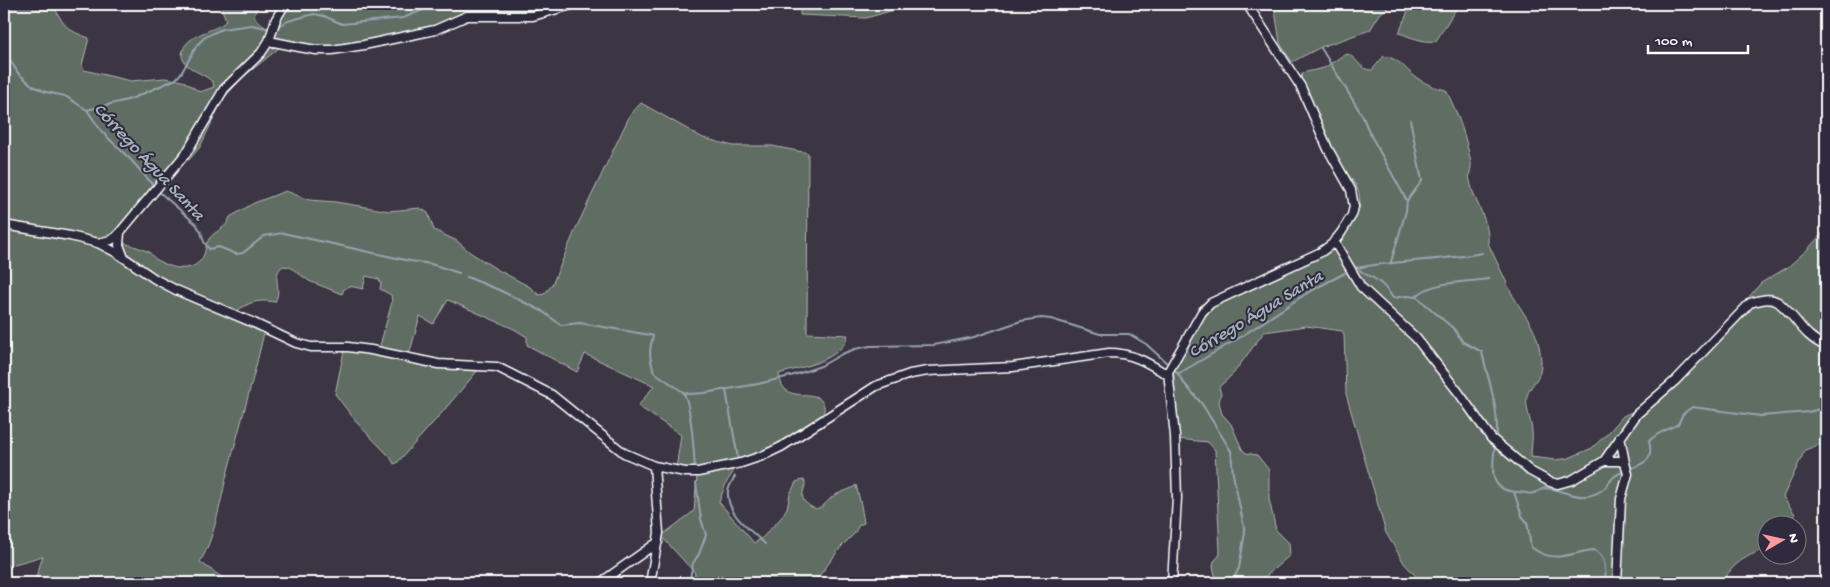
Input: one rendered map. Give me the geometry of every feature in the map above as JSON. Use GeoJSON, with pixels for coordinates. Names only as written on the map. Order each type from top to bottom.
{"type":"FeatureCollection","features":[{"type":"Feature","properties":{"kind":"street"},"geometry":{"type":"LineString","coordinates":[[98,243],[114,238],[121,231],[192,145],[224,89],[257,58],[269,41],[276,19],[285,4]]}},
{"type":"Feature","properties":{"kind":"street"},"geometry":{"type":"LineString","coordinates":[[269,41],[298,48],[332,50],[364,46],[399,36],[425,32],[467,16],[533,16],[575,4]]}},
{"type":"Feature","properties":{"kind":"street"},"geometry":{"type":"LineString","coordinates":[[1172,583],[1177,498],[1175,436],[1168,372],[1202,312],[1211,303],[1311,258],[1334,242],[1352,215],[1354,207],[1353,194],[1332,159],[1301,87],[1246,4]]}},
{"type":"Feature","properties":{"kind":"street"},"geometry":{"type":"LineString","coordinates":[[4,225],[70,236],[98,243],[176,290],[296,343],[311,347],[353,348],[431,363],[484,365],[505,370],[552,394],[618,449],[654,466],[672,471],[692,473],[741,463],[762,456],[781,447],[876,386],[910,374],[928,371],[1013,367],[1109,353],[1137,357],[1163,372],[1168,372]]}},
{"type":"Feature","properties":{"kind":"street"},"geometry":{"type":"LineString","coordinates":[[121,231],[119,245],[124,258]]}},
{"type":"Feature","properties":{"kind":"street"},"geometry":{"type":"LineString","coordinates":[[1334,242],[1361,287],[1416,338],[1455,387],[1491,438],[1530,471],[1550,482],[1558,484],[1572,480],[1604,461],[1637,414],[1676,380],[1750,303],[1767,299],[1778,302],[1804,333],[1826,346]]}},
{"type":"Feature","properties":{"kind":"street"},"geometry":{"type":"LineString","coordinates":[[1617,583],[1621,499],[1626,468],[1620,437]]}},
{"type":"Feature","properties":{"kind":"street"},"geometry":{"type":"LineString","coordinates":[[1604,461],[1615,461],[1626,468]]}},
{"type":"Feature","properties":{"kind":"street"},"geometry":{"type":"LineString","coordinates":[[650,583],[658,542],[659,526],[654,466]]}},
{"type":"Feature","properties":{"kind":"street"},"geometry":{"type":"LineString","coordinates":[[600,583],[658,542]]}},
{"type":"Feature","properties":{"kind":"green space"},"geometry":{"type":"Polygon","coordinates":[[[4,4],[53,4],[66,26],[89,38],[82,65],[84,70],[131,81],[165,78],[178,80],[185,82],[200,92],[214,87],[213,82],[186,64],[182,56],[184,48],[193,38],[224,23],[226,20],[221,7],[227,4],[259,4],[254,15],[258,22],[271,31],[285,4],[533,4],[538,19],[466,17],[429,29],[361,45],[313,49],[284,44],[242,78],[223,99],[200,147],[189,160],[180,157],[120,227],[107,239],[4,221],[4,4]]]}},
{"type":"Feature","properties":{"kind":"green space"},"geometry":{"type":"Polygon","coordinates":[[[800,4],[915,4],[866,18],[800,15],[800,4]]]}},
{"type":"Feature","properties":{"kind":"green space"},"geometry":{"type":"Polygon","coordinates":[[[1274,4],[1392,4],[1380,14],[1370,30],[1321,47],[1292,62],[1280,43],[1274,4]]]}},
{"type":"Feature","properties":{"kind":"green space"},"geometry":{"type":"Polygon","coordinates":[[[1405,4],[1459,4],[1436,41],[1426,41],[1399,33],[1410,6],[1405,4]]]}},
{"type":"Feature","properties":{"kind":"green space"},"geometry":{"type":"Polygon","coordinates":[[[1348,54],[1368,70],[1372,70],[1384,56],[1390,57],[1420,80],[1431,86],[1446,90],[1467,144],[1471,163],[1470,181],[1487,227],[1488,243],[1511,292],[1531,325],[1538,341],[1541,362],[1540,373],[1527,396],[1527,409],[1532,434],[1531,457],[1556,460],[1569,458],[1592,448],[1623,416],[1636,410],[1641,404],[1676,381],[1761,283],[1788,267],[1826,229],[1826,442],[1805,450],[1783,497],[1795,514],[1758,514],[1758,552],[1741,561],[1721,583],[1422,583],[1404,563],[1386,533],[1346,394],[1344,334],[1342,331],[1306,326],[1264,332],[1233,374],[1219,387],[1221,394],[1219,402],[1222,414],[1231,424],[1242,449],[1246,453],[1257,455],[1269,470],[1269,499],[1276,530],[1289,543],[1290,555],[1258,583],[1217,583],[1213,567],[1214,561],[1220,552],[1215,450],[1208,442],[1177,439],[1170,379],[1174,378],[1173,370],[1207,310],[1215,303],[1269,281],[1328,252],[1341,241],[1356,216],[1360,205],[1359,193],[1355,184],[1334,155],[1301,79],[1302,73],[1324,68],[1348,54]]]}},
{"type":"Feature","properties":{"kind":"green space"},"geometry":{"type":"Polygon","coordinates":[[[641,103],[703,138],[733,146],[772,146],[808,153],[807,333],[848,335],[838,351],[829,357],[820,362],[779,374],[782,385],[788,392],[811,395],[821,400],[824,406],[823,414],[815,423],[771,448],[733,463],[704,468],[676,469],[681,435],[638,406],[654,386],[585,354],[577,372],[527,345],[527,337],[514,329],[448,300],[433,324],[420,316],[409,355],[379,349],[392,302],[391,295],[380,289],[381,283],[379,279],[366,276],[363,289],[349,286],[344,289],[342,294],[309,281],[290,267],[283,266],[277,274],[278,292],[275,302],[254,302],[236,312],[186,290],[158,275],[128,254],[123,243],[149,252],[157,260],[173,267],[190,267],[196,265],[202,259],[209,239],[214,233],[224,227],[230,217],[254,203],[286,191],[309,200],[336,202],[389,211],[420,208],[428,213],[434,230],[457,241],[471,253],[530,287],[539,295],[544,294],[552,285],[577,226],[630,115],[641,103]]]}},
{"type":"Feature","properties":{"kind":"green space"},"geometry":{"type":"Polygon","coordinates":[[[4,230],[58,237],[99,247],[153,283],[182,298],[264,333],[216,521],[200,562],[230,583],[65,583],[61,580],[52,583],[34,583],[43,556],[4,567],[4,230]]]}},
{"type":"Feature","properties":{"kind":"green space"},"geometry":{"type":"Polygon","coordinates":[[[344,351],[363,352],[438,368],[479,369],[397,463],[394,464],[390,457],[358,424],[335,394],[344,351]]]}},
{"type":"Feature","properties":{"kind":"green space"},"geometry":{"type":"Polygon","coordinates":[[[735,469],[726,483],[719,502],[754,543],[761,539],[781,518],[787,508],[790,494],[796,482],[803,480],[805,481],[804,501],[809,506],[817,509],[837,494],[856,485],[864,523],[859,525],[854,534],[841,547],[814,583],[693,583],[695,573],[661,536],[694,511],[697,476],[735,469]]]}},
{"type":"Feature","properties":{"kind":"waterway"},"geometry":{"type":"LineString","coordinates":[[279,26],[288,21],[314,14],[342,24],[403,18],[438,4]]}},
{"type":"Feature","properties":{"kind":"waterway"},"geometry":{"type":"LineString","coordinates":[[87,110],[131,99],[176,79],[197,45],[204,38],[222,29],[252,25],[270,29]]}},
{"type":"Feature","properties":{"kind":"waterway"},"geometry":{"type":"LineString","coordinates":[[1321,48],[1362,115],[1369,132],[1407,201]]}},
{"type":"Feature","properties":{"kind":"waterway","name":"Córrego Água Santa"},"geometry":{"type":"LineString","coordinates":[[4,50],[18,73],[33,86],[46,92],[65,96],[87,110],[102,132],[154,186]]}},
{"type":"Feature","properties":{"kind":"waterway"},"geometry":{"type":"LineString","coordinates":[[1391,262],[1406,211],[1407,201],[1422,181],[1410,119]]}},
{"type":"Feature","properties":{"kind":"waterway","name":"Córrego Água Santa"},"geometry":{"type":"LineString","coordinates":[[157,190],[196,224],[209,249],[219,247],[236,254],[243,253],[264,236],[283,233],[431,264],[459,273]]}},
{"type":"Feature","properties":{"kind":"waterway"},"geometry":{"type":"LineString","coordinates":[[1356,268],[1482,253]]}},
{"type":"Feature","properties":{"kind":"waterway","name":"Córrego Água Santa"},"geometry":{"type":"LineString","coordinates":[[1357,267],[1380,283],[1393,298],[1417,297],[1454,329],[1463,342],[1482,352],[1497,418],[1496,439]]}},
{"type":"Feature","properties":{"kind":"waterway","name":"Córrego Água Santa"},"geometry":{"type":"LineString","coordinates":[[1178,374],[1239,338],[1307,293],[1345,273]]}},
{"type":"Feature","properties":{"kind":"waterway","name":"Córrego Água Santa"},"geometry":{"type":"LineString","coordinates":[[467,277],[542,311],[561,325],[580,323],[653,336],[650,354],[654,372],[689,394],[758,384],[794,375],[821,366],[855,349],[870,346],[934,345],[974,337],[1021,321],[1041,318],[1051,319],[1100,334],[1129,334],[1146,344],[1169,365]]}},
{"type":"Feature","properties":{"kind":"waterway"},"geometry":{"type":"LineString","coordinates":[[1416,297],[1422,292],[1440,285],[1489,279]]}},
{"type":"Feature","properties":{"kind":"waterway"},"geometry":{"type":"LineString","coordinates":[[1176,371],[1202,404],[1231,451],[1233,474],[1245,532],[1239,568],[1234,578],[1234,583]]}},
{"type":"Feature","properties":{"kind":"waterway"},"geometry":{"type":"LineString","coordinates":[[726,390],[738,459]]}},
{"type":"Feature","properties":{"kind":"waterway"},"geometry":{"type":"LineString","coordinates":[[683,392],[689,407],[695,471]]}},
{"type":"Feature","properties":{"kind":"waterway","name":"Córrego Água Santa"},"geometry":{"type":"LineString","coordinates":[[1630,469],[1647,460],[1650,453],[1649,441],[1659,433],[1678,424],[1683,414],[1692,407],[1761,416],[1809,412],[1826,407]]}},
{"type":"Feature","properties":{"kind":"waterway","name":"Córrego Água Santa"},"geometry":{"type":"LineString","coordinates":[[1495,444],[1494,476],[1496,482],[1508,491],[1530,494],[1545,488],[1574,495],[1588,496],[1602,490],[1613,478],[1625,471]]}},
{"type":"Feature","properties":{"kind":"waterway"},"geometry":{"type":"LineString","coordinates":[[735,476],[728,491],[728,500],[731,507],[740,521],[765,544]]}},
{"type":"Feature","properties":{"kind":"waterway"},"geometry":{"type":"LineString","coordinates":[[689,583],[693,563],[699,554],[706,535],[701,519],[696,483]]}},
{"type":"Feature","properties":{"kind":"waterway"},"geometry":{"type":"LineString","coordinates":[[1514,492],[1522,516],[1527,522],[1531,547],[1540,553],[1556,557],[1595,550],[1603,561],[1605,583]]}}]}
